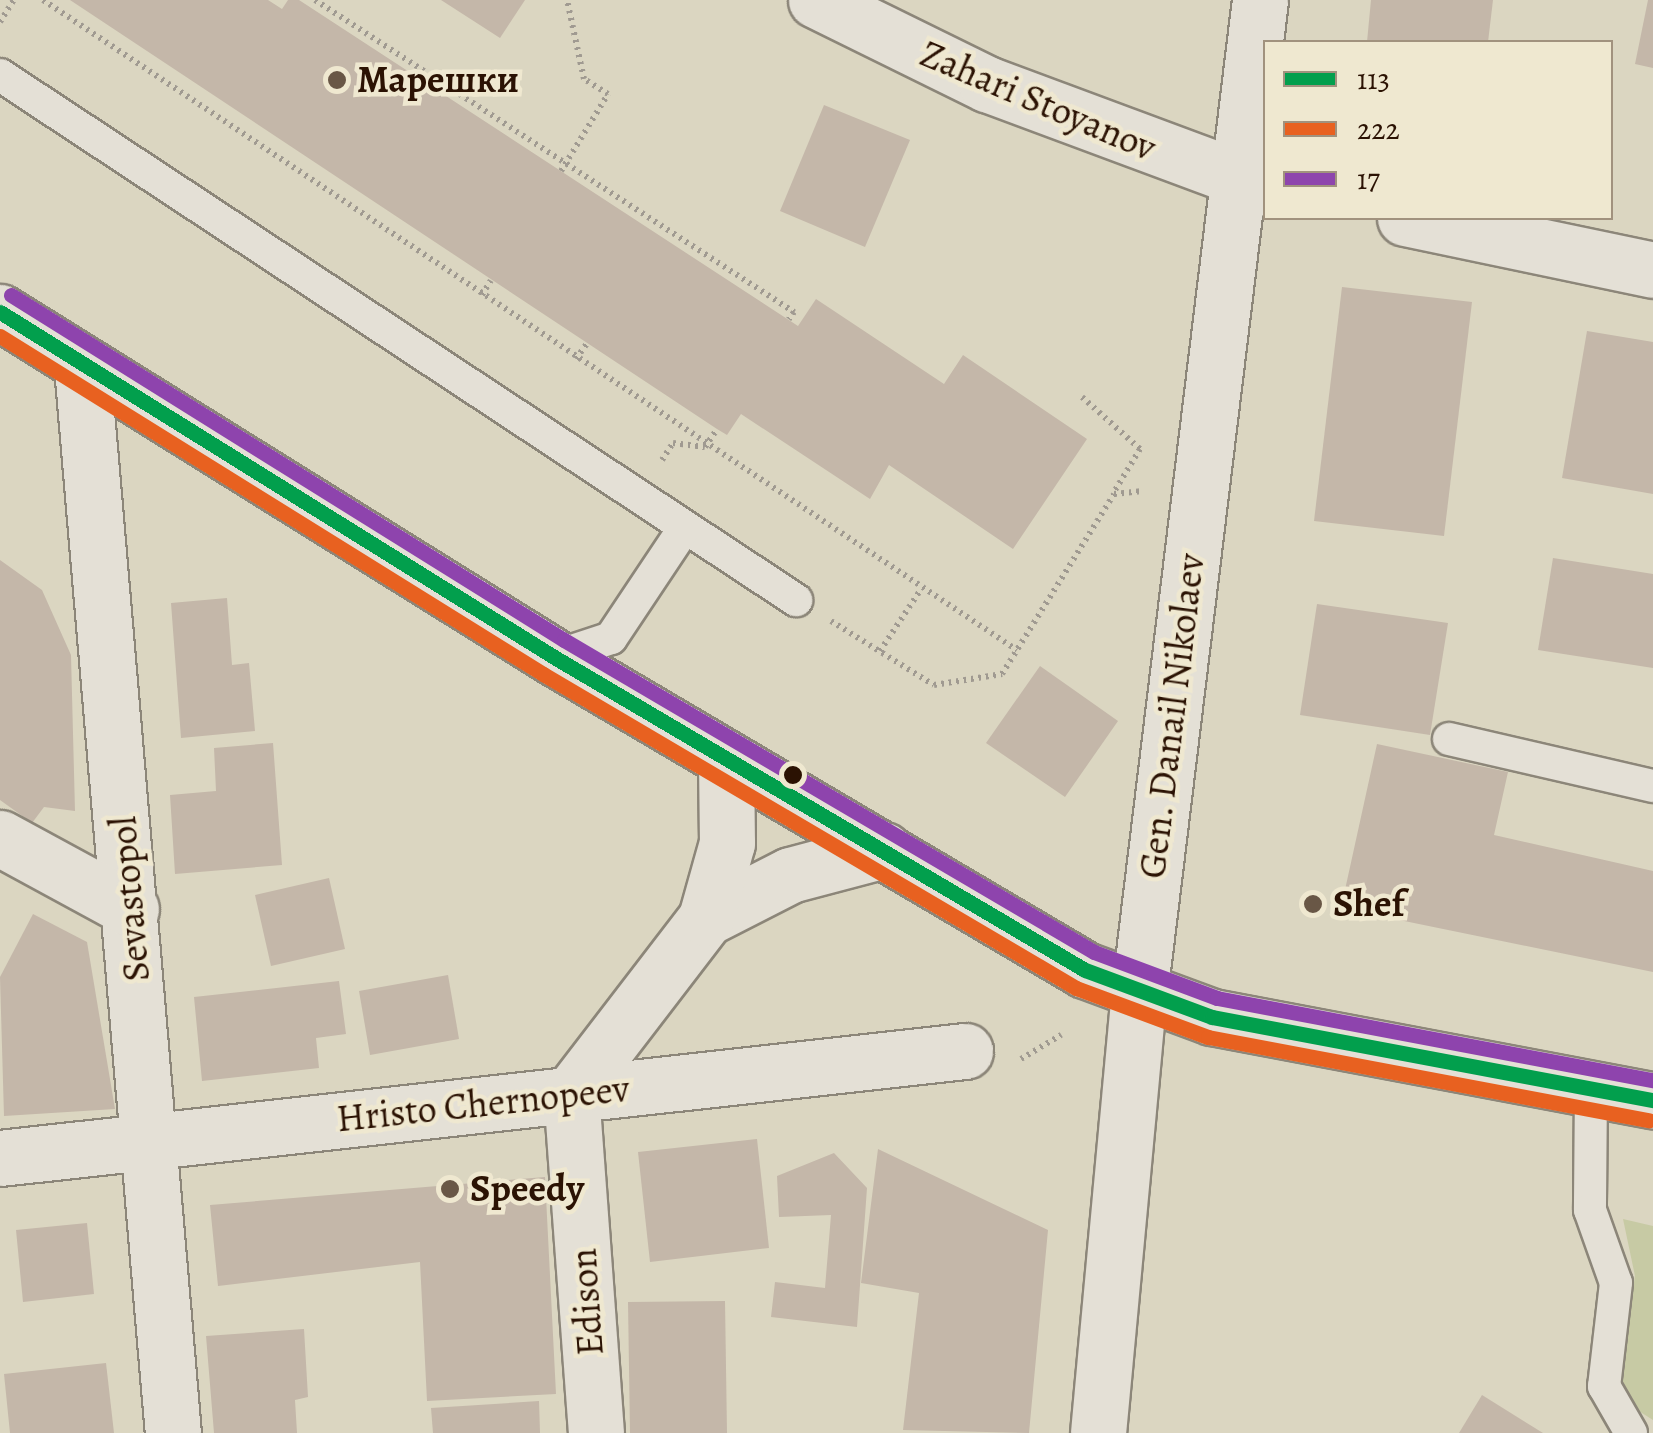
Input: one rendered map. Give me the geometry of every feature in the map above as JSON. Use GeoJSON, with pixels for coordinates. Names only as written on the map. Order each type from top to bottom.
{"type":"FeatureCollection","features":[{"type":"Feature","properties":{"kind":"street","name":"Zahari Stoyanov"},"geometry":{"type":"LineString","coordinates":[[816,0],[987,84],[1251,185]]}},
{"type":"Feature","properties":{"kind":"street","name":"Gen. Danail Nikolaev"},"geometry":{"type":"LineString","coordinates":[[1098,1433],[1138,994],[1200,486],[1251,185],[1260,0]]}},
{"type":"Feature","properties":{"kind":"street"},"geometry":{"type":"LineString","coordinates":[[1414,220],[1653,270]]}},
{"type":"Feature","properties":{"kind":"street"},"geometry":{"type":"LineString","coordinates":[[0,312],[554,657],[884,850],[1050,954],[1138,994],[1212,1016],[1653,1100]]}},
{"type":"Feature","properties":{"kind":"street","name":"Sevastopol"},"geometry":{"type":"LineString","coordinates":[[82,366],[131,909],[172,1433]]}},
{"type":"Feature","properties":{"kind":"street"},"geometry":{"type":"LineString","coordinates":[[571,1094],[706,918],[727,843],[726,759]]}},
{"type":"Feature","properties":{"kind":"street"},"geometry":{"type":"LineString","coordinates":[[0,838],[131,909]]}},
{"type":"Feature","properties":{"kind":"street"},"geometry":{"type":"LineString","coordinates":[[706,918],[790,875],[884,850]]}},
{"type":"Feature","properties":{"kind":"street","name":"Hristo Chernopeev"},"geometry":{"type":"LineString","coordinates":[[0,1158],[965,1051]]}},
{"type":"Feature","properties":{"kind":"street","name":"Edison"},"geometry":{"type":"LineString","coordinates":[[571,1094],[596,1433]]}},
{"type":"Feature","properties":{"kind":"lane"},"geometry":{"type":"LineString","coordinates":[[0,74],[796,600]]}},
{"type":"Feature","properties":{"kind":"lane"},"geometry":{"type":"LineString","coordinates":[[554,657],[611,638],[685,526]]}},
{"type":"Feature","properties":{"kind":"lane"},"geometry":{"type":"LineString","coordinates":[[611,638],[624,699]]}},
{"type":"Feature","properties":{"kind":"lane"},"geometry":{"type":"LineString","coordinates":[[1449,740],[1653,786]]}},
{"type":"Feature","properties":{"kind":"lane"},"geometry":{"type":"LineString","coordinates":[[1592,1088],[1590,1210],[1616,1283],[1604,1386],[1632,1433]]}},
{"type":"Feature","properties":{"kind":"path"},"geometry":{"type":"LineString","coordinates":[[0,22],[14,0]]}},
{"type":"Feature","properties":{"kind":"path"},"geometry":{"type":"LineString","coordinates":[[43,0],[705,447],[1017,650]]}},
{"type":"Feature","properties":{"kind":"path"},"geometry":{"type":"LineString","coordinates":[[315,0],[563,168],[794,312],[789,319]]}},
{"type":"Feature","properties":{"kind":"path"},"geometry":{"type":"LineString","coordinates":[[563,168],[608,94],[584,79],[568,0]]}},
{"type":"Feature","properties":{"kind":"path"},"geometry":{"type":"LineString","coordinates":[[482,295],[490,280]]}},
{"type":"Feature","properties":{"kind":"path"},"geometry":{"type":"LineString","coordinates":[[576,359],[587,344]]}},
{"type":"Feature","properties":{"kind":"path"},"geometry":{"type":"LineString","coordinates":[[796,600],[934,685],[1002,674],[1140,449],[1082,397]]}},
{"type":"Feature","properties":{"kind":"path"},"geometry":{"type":"LineString","coordinates":[[705,447],[717,429]]}},
{"type":"Feature","properties":{"kind":"path"},"geometry":{"type":"LineString","coordinates":[[673,443],[705,447]]}},
{"type":"Feature","properties":{"kind":"path"},"geometry":{"type":"LineString","coordinates":[[1114,494],[1200,486]]}},
{"type":"Feature","properties":{"kind":"path"},"geometry":{"type":"LineString","coordinates":[[879,651],[921,590]]}},
{"type":"Feature","properties":{"kind":"green space"},"geometry":{"type":"Polygon","coordinates":[[[1623,1219],[1653,1226],[1653,1420],[1623,1401],[1617,1387],[1635,1276],[1623,1219]]]}},
{"type":"Feature","properties":{"kind":"building"},"geometry":{"type":"Polygon","coordinates":[[[70,0],[268,0],[282,9],[288,0],[299,0],[798,326],[816,299],[944,384],[963,355],[1087,439],[1013,549],[889,465],[870,499],[741,414],[727,435],[717,429],[70,0]]]}},
{"type":"Feature","properties":{"kind":"building"},"geometry":{"type":"Polygon","coordinates":[[[441,0],[525,0],[500,38],[441,0]]]}},
{"type":"Feature","properties":{"kind":"building"},"geometry":{"type":"Polygon","coordinates":[[[1371,0],[1493,0],[1488,40],[1367,40],[1371,0]]]}},
{"type":"Feature","properties":{"kind":"building"},"geometry":{"type":"Polygon","coordinates":[[[1648,0],[1653,0],[1653,68],[1635,64],[1648,0]]]}},
{"type":"Feature","properties":{"kind":"building"},"geometry":{"type":"Polygon","coordinates":[[[824,105],[910,140],[865,247],[780,211],[824,105]]]}},
{"type":"Feature","properties":{"kind":"building"},"geometry":{"type":"Polygon","coordinates":[[[1342,287],[1472,302],[1444,536],[1314,521],[1342,287]]]}},
{"type":"Feature","properties":{"kind":"building"},"geometry":{"type":"Polygon","coordinates":[[[1587,331],[1653,342],[1653,494],[1562,478],[1587,331]]]}},
{"type":"Feature","properties":{"kind":"building"},"geometry":{"type":"Polygon","coordinates":[[[1553,558],[1653,574],[1653,668],[1538,650],[1553,558]]]}},
{"type":"Feature","properties":{"kind":"building"},"geometry":{"type":"Polygon","coordinates":[[[0,560],[42,590],[71,655],[75,811],[44,807],[32,823],[0,800],[0,560]]]}},
{"type":"Feature","properties":{"kind":"building"},"geometry":{"type":"Polygon","coordinates":[[[227,598],[232,665],[249,663],[255,731],[181,738],[171,603],[227,598]]]}},
{"type":"Feature","properties":{"kind":"building"},"geometry":{"type":"Polygon","coordinates":[[[1317,604],[1448,623],[1430,735],[1300,715],[1317,604]]]}},
{"type":"Feature","properties":{"kind":"building"},"geometry":{"type":"Polygon","coordinates":[[[1040,666],[1118,721],[1065,797],[986,743],[1040,666]]]}},
{"type":"Feature","properties":{"kind":"building"},"geometry":{"type":"Polygon","coordinates":[[[273,743],[282,865],[175,874],[170,795],[216,791],[214,748],[273,743]]]}},
{"type":"Feature","properties":{"kind":"building"},"geometry":{"type":"Polygon","coordinates":[[[1377,744],[1508,772],[1494,835],[1653,871],[1653,972],[1341,908],[1377,744]]]}},
{"type":"Feature","properties":{"kind":"building"},"geometry":{"type":"Polygon","coordinates":[[[329,878],[345,949],[271,966],[255,895],[329,878]]]}},
{"type":"Feature","properties":{"kind":"building"},"geometry":{"type":"Polygon","coordinates":[[[33,914],[87,942],[115,1109],[4,1116],[0,977],[33,914]]]}},
{"type":"Feature","properties":{"kind":"building"},"geometry":{"type":"Polygon","coordinates":[[[448,975],[459,1039],[370,1055],[359,991],[448,975]]]}},
{"type":"Feature","properties":{"kind":"building"},"geometry":{"type":"Polygon","coordinates":[[[339,981],[346,1034],[316,1038],[319,1068],[202,1081],[194,997],[339,981]]]}},
{"type":"Feature","properties":{"kind":"building"},"geometry":{"type":"Polygon","coordinates":[[[757,1139],[769,1248],[650,1262],[638,1152],[757,1139]]]}},
{"type":"Feature","properties":{"kind":"building"},"geometry":{"type":"Polygon","coordinates":[[[878,1149],[1048,1230],[1029,1433],[903,1430],[919,1293],[861,1283],[878,1149]]]}},
{"type":"Feature","properties":{"kind":"building"},"geometry":{"type":"Polygon","coordinates":[[[834,1153],[867,1188],[857,1327],[771,1317],[775,1282],[825,1288],[831,1215],[779,1217],[777,1176],[834,1153]]]}},
{"type":"Feature","properties":{"kind":"building"},"geometry":{"type":"Polygon","coordinates":[[[545,1177],[556,1394],[427,1401],[420,1262],[218,1286],[210,1205],[545,1177]]]}},
{"type":"Feature","properties":{"kind":"building"},"geometry":{"type":"Polygon","coordinates":[[[87,1223],[94,1294],[23,1302],[16,1230],[87,1223]]]}},
{"type":"Feature","properties":{"kind":"building"},"geometry":{"type":"Polygon","coordinates":[[[725,1301],[727,1433],[630,1433],[628,1302],[725,1301]]]}},
{"type":"Feature","properties":{"kind":"building"},"geometry":{"type":"Polygon","coordinates":[[[304,1329],[308,1397],[295,1400],[297,1433],[214,1433],[206,1336],[304,1329]]]}},
{"type":"Feature","properties":{"kind":"building"},"geometry":{"type":"Polygon","coordinates":[[[106,1363],[114,1433],[10,1433],[4,1374],[106,1363]]]}},
{"type":"Feature","properties":{"kind":"building"},"geometry":{"type":"Polygon","coordinates":[[[1482,1395],[1543,1433],[1459,1433],[1482,1395]]]}},
{"type":"Feature","properties":{"kind":"building"},"geometry":{"type":"Polygon","coordinates":[[[539,1401],[540,1433],[433,1433],[431,1408],[539,1401]]]}},
{"type":"Feature","properties":{"kind":"transit line","name":"17"},"geometry":{"type":"LineString","coordinates":[[11,295],[564,640],[1094,952],[1217,998],[1653,1080]]}},
{"type":"Feature","properties":{"kind":"transit line","name":"113"},"geometry":{"type":"LineString","coordinates":[[0,312],[554,657],[1085,970],[1212,1017],[1653,1100]]}},
{"type":"Feature","properties":{"kind":"transit line","name":"222"},"geometry":{"type":"LineString","coordinates":[[0,336],[543,674],[1076,988],[1208,1037],[1649,1120]]}},
{"type":"Feature","properties":{"kind":"place","name":"Марешки"},"geometry":{"type":"Point","coordinates":[337,80]}},
{"type":"Feature","properties":{"kind":"place","name":"Shef"},"geometry":{"type":"Point","coordinates":[1313,904]}},
{"type":"Feature","properties":{"kind":"place","name":"Speedy"},"geometry":{"type":"Point","coordinates":[450,1189]}}]}
